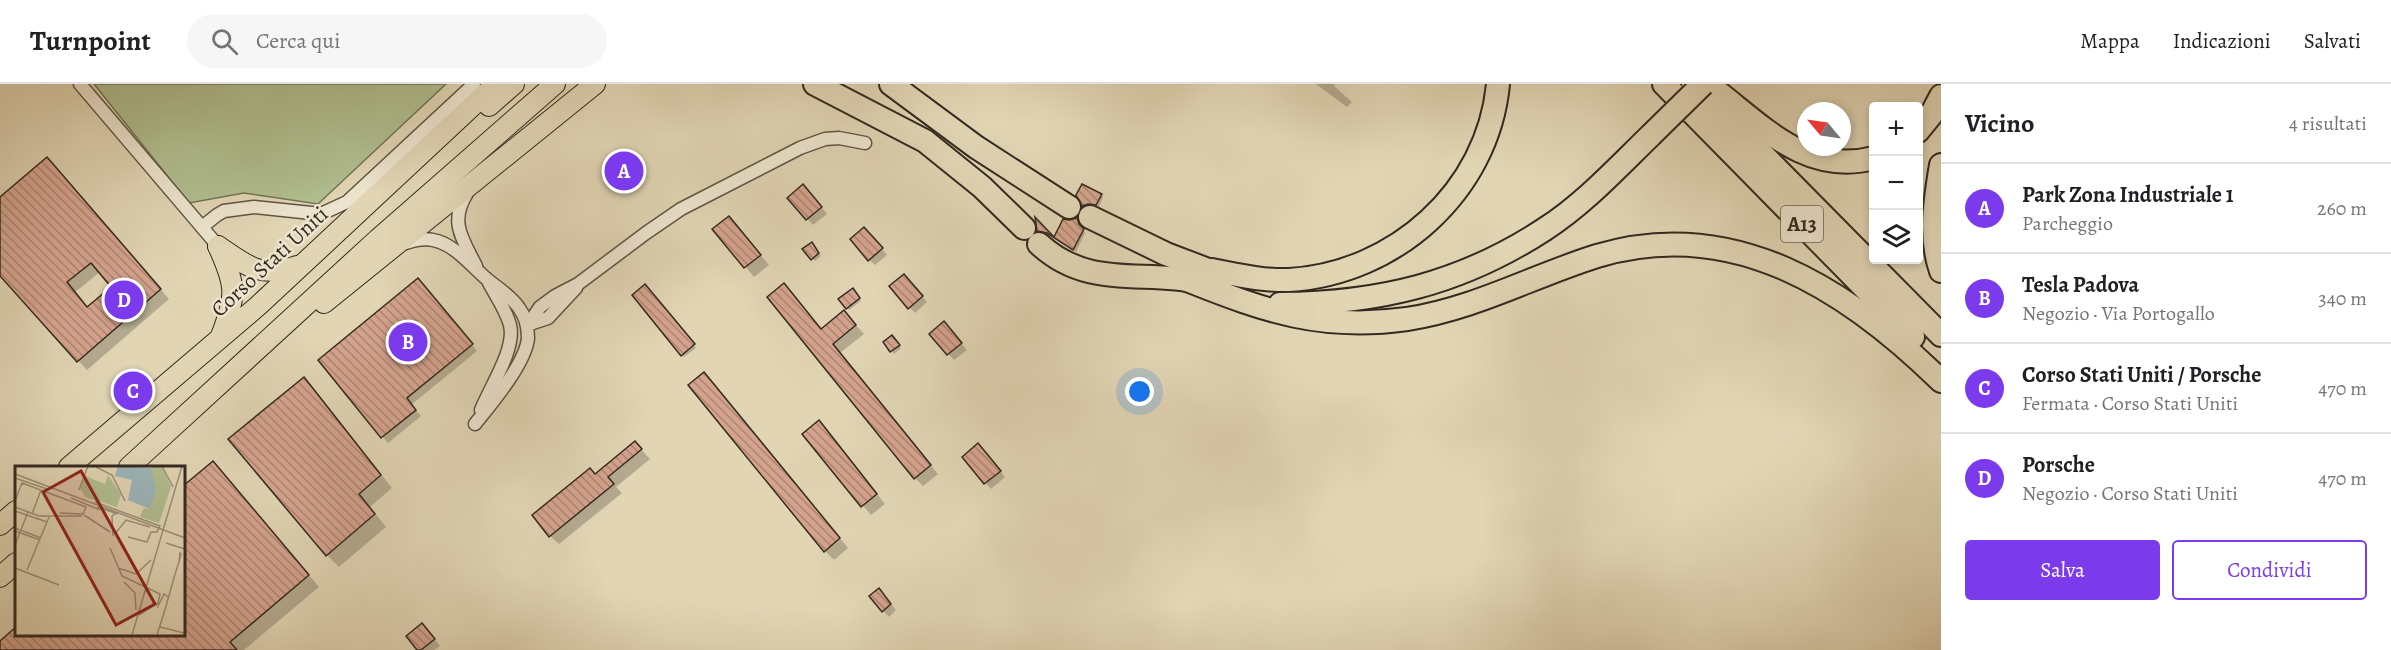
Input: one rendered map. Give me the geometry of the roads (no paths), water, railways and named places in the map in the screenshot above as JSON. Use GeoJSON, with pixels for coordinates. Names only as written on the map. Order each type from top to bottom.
{"type":"FeatureCollection","features":[{"type":"Feature","properties":{"kind":"highway"},"geometry":{"type":"LineString","coordinates":[[815,84],[925,141],[982,188],[1059,260],[1074,268],[1095,274],[1187,280],[1214,285],[1272,304],[1338,303],[1387,294],[1425,286],[1484,263],[1547,228],[1596,188],[1703,84]]}},
{"type":"Feature","properties":{"kind":"highway"},"geometry":{"type":"LineString","coordinates":[[891,84],[976,147],[1069,207]]}},
{"type":"Feature","properties":{"kind":"highway"},"geometry":{"type":"LineString","coordinates":[[896,84],[914,102]]}},
{"type":"Feature","properties":{"kind":"highway"},"geometry":{"type":"LineString","coordinates":[[1212,270],[1270,280],[1307,278],[1357,265],[1378,257],[1407,240],[1448,201],[1471,166],[1487,133],[1498,84]]}},
{"type":"Feature","properties":{"kind":"highway","name":"A13"},"geometry":{"type":"LineString","coordinates":[[1664,84],[1941,365]]}},
{"type":"Feature","properties":{"kind":"highway","name":"A13"},"geometry":{"type":"LineString","coordinates":[[1693,84],[1941,335]]}},
{"type":"Feature","properties":{"kind":"highway"},"geometry":{"type":"LineString","coordinates":[[1709,84],[1781,142],[1804,153],[1831,161],[1869,159]]}},
{"type":"Feature","properties":{"kind":"highway"},"geometry":{"type":"LineString","coordinates":[[1923,125],[1941,96]]}},
{"type":"Feature","properties":{"kind":"highway"},"geometry":{"type":"LineString","coordinates":[[1941,165],[1934,233],[1941,271]]}},
{"type":"Feature","properties":{"kind":"highway"},"geometry":{"type":"LineString","coordinates":[[1090,217],[1166,254],[1295,304]]}},
{"type":"Feature","properties":{"kind":"highway"},"geometry":{"type":"LineString","coordinates":[[1187,280],[1282,315],[1326,322],[1366,322],[1406,319],[1464,306],[1597,256],[1634,247],[1668,244],[1718,247],[1770,264],[1843,298],[1914,354],[1941,381]]}},
{"type":"Feature","properties":{"kind":"main road","name":"Corso Stati Uniti"},"geometry":{"type":"LineString","coordinates":[[70,466],[259,305],[495,84]]}},
{"type":"Feature","properties":{"kind":"main road"},"geometry":{"type":"LineString","coordinates":[[259,305],[514,84]]}},
{"type":"Feature","properties":{"kind":"main road"},"geometry":{"type":"LineString","coordinates":[[130,466],[378,239],[555,84]]}},
{"type":"Feature","properties":{"kind":"main road"},"geometry":{"type":"LineString","coordinates":[[216,388],[595,84]]}},
{"type":"Feature","properties":{"kind":"main road"},"geometry":{"type":"LineString","coordinates":[[218,246],[244,264],[259,270],[271,272],[300,265]]}},
{"type":"Feature","properties":{"kind":"main road"},"geometry":{"type":"LineString","coordinates":[[218,246],[232,275],[232,308],[220,339]]}},
{"type":"Feature","properties":{"kind":"main road"},"geometry":{"type":"LineString","coordinates":[[0,525],[15,512]]}},
{"type":"Feature","properties":{"kind":"main road"},"geometry":{"type":"LineString","coordinates":[[0,578],[15,565]]}},
{"type":"Feature","properties":{"kind":"street"},"geometry":{"type":"LineString","coordinates":[[80,84],[218,246]]}},
{"type":"Feature","properties":{"kind":"street"},"geometry":{"type":"LineString","coordinates":[[202,227],[224,211],[254,207],[321,214],[347,202],[474,84]]}},
{"type":"Feature","properties":{"kind":"street"},"geometry":{"type":"LineString","coordinates":[[511,328],[528,325],[540,307],[578,284],[681,209],[800,148],[825,139],[839,138],[865,143]]}},
{"type":"Feature","properties":{"kind":"street"},"geometry":{"type":"LineString","coordinates":[[474,182],[459,206],[456,218],[461,235],[477,269]]}},
{"type":"Feature","properties":{"kind":"street"},"geometry":{"type":"LineString","coordinates":[[391,249],[419,239],[434,240],[447,245],[506,293],[519,307],[528,325],[528,342],[521,358],[500,394],[475,424],[511,341],[511,328],[507,317],[487,279]]}},
{"type":"Feature","properties":{"kind":"place","name":"Park Zona Industriale 1"},"geometry":{"type":"Point","coordinates":[624,171]}},
{"type":"Feature","properties":{"kind":"place","name":"Porsche"},"geometry":{"type":"Point","coordinates":[124,300]}},
{"type":"Feature","properties":{"kind":"place","name":"Tesla Padova"},"geometry":{"type":"Point","coordinates":[408,342]}},
{"type":"Feature","properties":{"kind":"place","name":"Corso Stati Uniti / Porsche"},"geometry":{"type":"Point","coordinates":[133,391]}}]}
